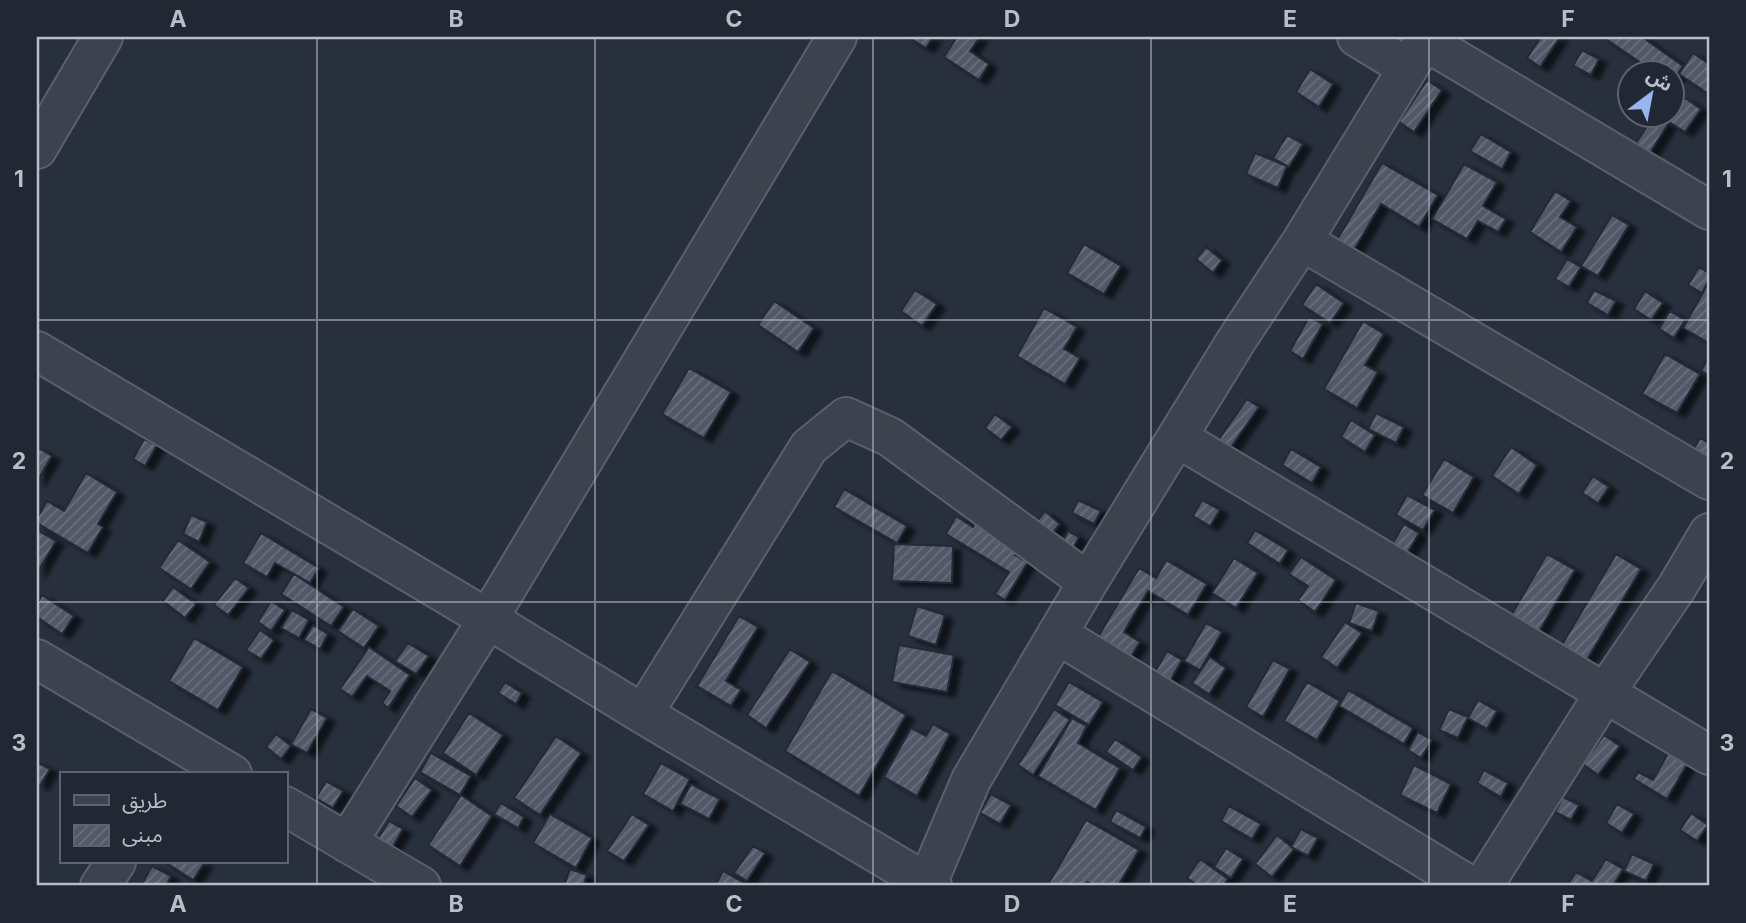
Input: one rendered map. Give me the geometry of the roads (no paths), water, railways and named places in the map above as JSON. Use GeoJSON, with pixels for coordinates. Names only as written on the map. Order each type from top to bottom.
{"type":"FeatureCollection","features":[{"type":"Feature","properties":{"kind":"street"},"geometry":{"type":"LineString","coordinates":[[42,129],[103,37]]}},
{"type":"Feature","properties":{"kind":"street"},"geometry":{"type":"LineString","coordinates":[[347,843],[488,618],[837,37]]}},
{"type":"Feature","properties":{"kind":"street"},"geometry":{"type":"LineString","coordinates":[[1357,37],[1420,48],[1709,210]]}},
{"type":"Feature","properties":{"kind":"street"},"geometry":{"type":"LineString","coordinates":[[37,351],[488,618],[929,885],[971,780],[1088,582],[1420,48]]}},
{"type":"Feature","properties":{"kind":"street"},"geometry":{"type":"LineString","coordinates":[[1301,240],[1709,480]]}},
{"type":"Feature","properties":{"kind":"street"},"geometry":{"type":"LineString","coordinates":[[643,714],[810,447],[846,417],[890,437],[1088,582]]}},
{"type":"Feature","properties":{"kind":"street"},"geometry":{"type":"LineString","coordinates":[[1178,438],[1709,755]]}},
{"type":"Feature","properties":{"kind":"street"},"geometry":{"type":"LineString","coordinates":[[1483,886],[1605,693],[1677,587],[1709,533]]}},
{"type":"Feature","properties":{"kind":"street"},"geometry":{"type":"LineString","coordinates":[[1057,634],[1470,886]]}},
{"type":"Feature","properties":{"kind":"street"},"geometry":{"type":"LineString","coordinates":[[37,659],[178,761],[224,772]]}},
{"type":"Feature","properties":{"kind":"street"},"geometry":{"type":"LineString","coordinates":[[287,807],[421,886]]}},
{"type":"Feature","properties":{"kind":"street"},"geometry":{"type":"LineString","coordinates":[[100,886],[115,864]]}}]}
